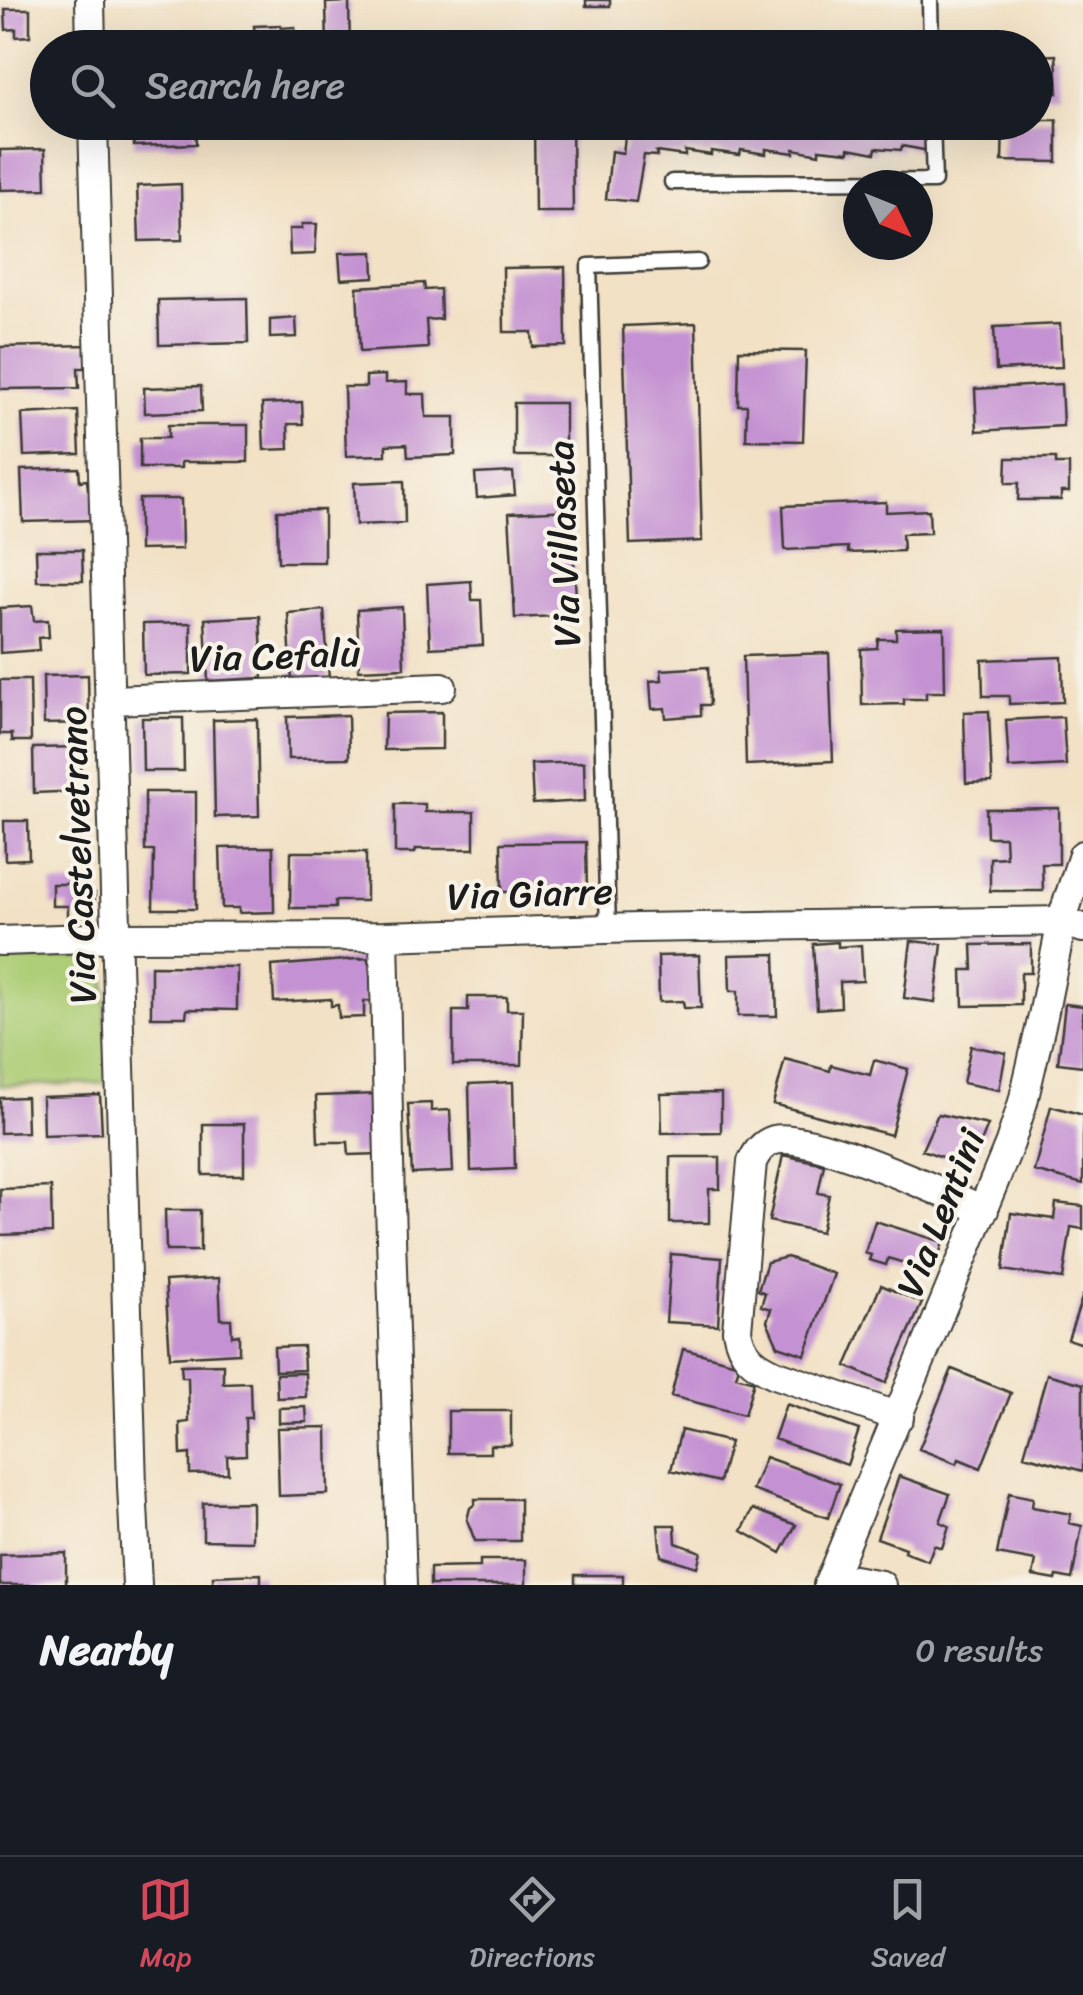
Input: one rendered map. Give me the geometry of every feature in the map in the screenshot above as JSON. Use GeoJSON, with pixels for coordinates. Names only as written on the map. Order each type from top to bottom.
{"type":"FeatureCollection","features":[{"type":"Feature","properties":{"kind":"street"},"geometry":{"type":"LineString","coordinates":[[90,0],[91,30]]}},
{"type":"Feature","properties":{"kind":"street","name":"Via Castelvetrano"},"geometry":{"type":"LineString","coordinates":[[94,140],[137,1585]]}},
{"type":"Feature","properties":{"kind":"street","name":"Via Cefalù"},"geometry":{"type":"LineString","coordinates":[[111,700],[442,688]]}},
{"type":"Feature","properties":{"kind":"street","name":"Via Lentini"},"geometry":{"type":"LineString","coordinates":[[830,1580],[1004,1161],[1072,924],[1083,856]]}},
{"type":"Feature","properties":{"kind":"street","name":"Via Giarre"},"geometry":{"type":"LineString","coordinates":[[0,942],[118,937],[1072,924]]}},
{"type":"Feature","properties":{"kind":"street"},"geometry":{"type":"LineString","coordinates":[[384,936],[402,1585]]}},
{"type":"Feature","properties":{"kind":"street"},"geometry":{"type":"LineString","coordinates":[[899,1417],[775,1374],[756,1365],[742,1350],[737,1320],[752,1162],[770,1142],[802,1142],[848,1154],[984,1210]]}},
{"type":"Feature","properties":{"kind":"street"},"geometry":{"type":"LineString","coordinates":[[830,1580],[881,1585]]}},
{"type":"Feature","properties":{"kind":"lane"},"geometry":{"type":"LineString","coordinates":[[930,0],[931,30]]}},
{"type":"Feature","properties":{"kind":"lane"},"geometry":{"type":"LineString","coordinates":[[672,182],[934,181],[933,140]]}},
{"type":"Feature","properties":{"kind":"lane","name":"Via Villaseta"},"geometry":{"type":"LineString","coordinates":[[608,929],[589,266],[698,262]]}},
{"type":"Feature","properties":{"kind":"green space"},"geometry":{"type":"Polygon","coordinates":[[[0,960],[101,961],[105,968],[109,1083],[0,1086],[0,960]]]}},
{"type":"Feature","properties":{"kind":"building"},"geometry":{"type":"Polygon","coordinates":[[[586,0],[610,0],[610,6],[586,6],[586,0]]]}},
{"type":"Feature","properties":{"kind":"building"},"geometry":{"type":"Polygon","coordinates":[[[349,2],[350,30],[327,30],[326,3],[349,2]]]}},
{"type":"Feature","properties":{"kind":"building"},"geometry":{"type":"Polygon","coordinates":[[[5,9],[30,9],[30,36],[16,37],[16,29],[6,30],[5,9]]]}},
{"type":"Feature","properties":{"kind":"building"},"geometry":{"type":"Polygon","coordinates":[[[281,25],[295,30],[254,30],[254,26],[281,25]]]}},
{"type":"Feature","properties":{"kind":"building"},"geometry":{"type":"Polygon","coordinates":[[[1053,55],[1058,93],[1053,93],[1053,55]]]}},
{"type":"Feature","properties":{"kind":"building"},"geometry":{"type":"Polygon","coordinates":[[[1053,120],[1057,120],[1057,162],[1002,161],[1003,140],[1053,140],[1053,120]]]}},
{"type":"Feature","properties":{"kind":"building"},"geometry":{"type":"Polygon","coordinates":[[[134,140],[196,140],[196,144],[134,146],[134,140]]]}},
{"type":"Feature","properties":{"kind":"building"},"geometry":{"type":"Polygon","coordinates":[[[534,140],[572,140],[573,212],[535,212],[534,140]]]}},
{"type":"Feature","properties":{"kind":"building"},"geometry":{"type":"Polygon","coordinates":[[[625,140],[930,140],[929,151],[902,146],[901,150],[876,148],[875,153],[849,148],[849,152],[819,149],[819,154],[794,149],[794,153],[766,149],[766,154],[741,150],[740,155],[656,152],[657,156],[644,155],[636,202],[606,199],[611,151],[623,153],[625,140]]]}},
{"type":"Feature","properties":{"kind":"building"},"geometry":{"type":"Polygon","coordinates":[[[45,149],[46,189],[0,190],[0,150],[45,149]]]}},
{"type":"Feature","properties":{"kind":"building"},"geometry":{"type":"Polygon","coordinates":[[[181,184],[182,240],[139,241],[137,186],[181,184]]]}},
{"type":"Feature","properties":{"kind":"building"},"geometry":{"type":"Polygon","coordinates":[[[302,224],[317,224],[315,254],[290,255],[289,229],[302,229],[302,224]]]}},
{"type":"Feature","properties":{"kind":"building"},"geometry":{"type":"Polygon","coordinates":[[[373,252],[374,277],[341,279],[339,253],[373,252]]]}},
{"type":"Feature","properties":{"kind":"building"},"geometry":{"type":"Polygon","coordinates":[[[565,267],[566,346],[533,347],[532,332],[504,332],[503,268],[565,267]]]}},
{"type":"Feature","properties":{"kind":"building"},"geometry":{"type":"Polygon","coordinates":[[[424,283],[425,290],[440,289],[441,319],[426,320],[428,348],[360,352],[357,287],[424,283]]]}},
{"type":"Feature","properties":{"kind":"building"},"geometry":{"type":"Polygon","coordinates":[[[247,298],[248,343],[159,345],[158,300],[247,298]]]}},
{"type":"Feature","properties":{"kind":"building"},"geometry":{"type":"Polygon","coordinates":[[[296,318],[297,337],[270,338],[270,320],[296,318]]]}},
{"type":"Feature","properties":{"kind":"building"},"geometry":{"type":"Polygon","coordinates":[[[696,323],[702,541],[630,544],[623,326],[696,323]]]}},
{"type":"Feature","properties":{"kind":"building"},"geometry":{"type":"Polygon","coordinates":[[[1060,324],[1062,367],[996,370],[994,327],[1060,324]]]}},
{"type":"Feature","properties":{"kind":"building"},"geometry":{"type":"Polygon","coordinates":[[[90,345],[90,368],[78,368],[79,388],[0,389],[0,347],[90,345]]]}},
{"type":"Feature","properties":{"kind":"building"},"geometry":{"type":"Polygon","coordinates":[[[739,350],[806,351],[803,441],[746,440],[747,405],[738,405],[739,350]]]}},
{"type":"Feature","properties":{"kind":"building"},"geometry":{"type":"Polygon","coordinates":[[[385,375],[385,383],[407,382],[407,394],[425,394],[426,417],[455,417],[455,455],[408,457],[407,444],[386,445],[386,455],[346,456],[344,387],[366,387],[366,376],[385,375]]]}},
{"type":"Feature","properties":{"kind":"building"},"geometry":{"type":"Polygon","coordinates":[[[1061,384],[1063,426],[977,431],[975,389],[1061,384]]]}},
{"type":"Feature","properties":{"kind":"building"},"geometry":{"type":"Polygon","coordinates":[[[201,386],[202,411],[145,413],[144,388],[201,386]]]}},
{"type":"Feature","properties":{"kind":"building"},"geometry":{"type":"Polygon","coordinates":[[[302,402],[303,424],[288,424],[289,449],[264,450],[262,404],[302,402]]]}},
{"type":"Feature","properties":{"kind":"building"},"geometry":{"type":"Polygon","coordinates":[[[514,403],[565,403],[565,456],[514,456],[514,403]]]}},
{"type":"Feature","properties":{"kind":"building"},"geometry":{"type":"Polygon","coordinates":[[[78,411],[80,454],[24,456],[22,414],[78,411]]]}},
{"type":"Feature","properties":{"kind":"building"},"geometry":{"type":"Polygon","coordinates":[[[168,425],[248,425],[248,462],[181,462],[181,468],[140,468],[140,438],[168,438],[168,425]]]}},
{"type":"Feature","properties":{"kind":"building"},"geometry":{"type":"Polygon","coordinates":[[[1007,458],[1056,458],[1056,464],[1069,464],[1069,492],[1061,492],[1061,500],[1018,500],[1019,483],[1006,483],[1007,458]]]}},
{"type":"Feature","properties":{"kind":"building"},"geometry":{"type":"Polygon","coordinates":[[[79,468],[80,481],[87,480],[88,489],[95,489],[96,520],[23,522],[21,470],[79,468]]]}},
{"type":"Feature","properties":{"kind":"building"},"geometry":{"type":"Polygon","coordinates":[[[513,472],[515,495],[477,498],[475,474],[513,472]]]}},
{"type":"Feature","properties":{"kind":"building"},"geometry":{"type":"Polygon","coordinates":[[[404,481],[405,523],[356,525],[354,483],[404,481]]]}},
{"type":"Feature","properties":{"kind":"building"},"geometry":{"type":"Polygon","coordinates":[[[139,499],[181,499],[182,549],[139,550],[139,499]]]}},
{"type":"Feature","properties":{"kind":"building"},"geometry":{"type":"Polygon","coordinates":[[[886,502],[886,512],[929,510],[930,533],[902,534],[903,551],[848,553],[848,547],[785,550],[783,506],[886,502]]]}},
{"type":"Feature","properties":{"kind":"building"},"geometry":{"type":"Polygon","coordinates":[[[324,510],[324,562],[278,562],[277,511],[324,510]]]}},
{"type":"Feature","properties":{"kind":"building"},"geometry":{"type":"Polygon","coordinates":[[[571,510],[577,615],[515,618],[509,513],[571,510]]]}},
{"type":"Feature","properties":{"kind":"building"},"geometry":{"type":"Polygon","coordinates":[[[36,550],[82,550],[83,581],[37,581],[36,550]]]}},
{"type":"Feature","properties":{"kind":"building"},"geometry":{"type":"Polygon","coordinates":[[[471,581],[472,600],[481,600],[483,645],[430,648],[427,584],[471,581]]]}},
{"type":"Feature","properties":{"kind":"building"},"geometry":{"type":"Polygon","coordinates":[[[32,606],[34,621],[48,620],[49,637],[38,638],[39,650],[0,653],[0,608],[32,606]]]}},
{"type":"Feature","properties":{"kind":"building"},"geometry":{"type":"Polygon","coordinates":[[[402,607],[404,668],[359,670],[357,610],[402,607]]]}},
{"type":"Feature","properties":{"kind":"building"},"geometry":{"type":"Polygon","coordinates":[[[324,610],[329,679],[292,682],[288,613],[324,610]]]}},
{"type":"Feature","properties":{"kind":"building"},"geometry":{"type":"Polygon","coordinates":[[[260,616],[263,678],[208,681],[205,619],[260,616]]]}},
{"type":"Feature","properties":{"kind":"building"},"geometry":{"type":"Polygon","coordinates":[[[191,623],[191,674],[144,675],[143,624],[191,623]]]}},
{"type":"Feature","properties":{"kind":"building"},"geometry":{"type":"Polygon","coordinates":[[[944,628],[945,692],[926,692],[926,699],[904,699],[904,704],[862,705],[861,649],[877,648],[878,639],[896,639],[896,629],[944,628]]]}},
{"type":"Feature","properties":{"kind":"building"},"geometry":{"type":"Polygon","coordinates":[[[829,653],[833,761],[746,765],[743,656],[829,653]]]}},
{"type":"Feature","properties":{"kind":"building"},"geometry":{"type":"Polygon","coordinates":[[[1062,657],[1063,702],[1009,704],[1009,696],[983,696],[982,660],[1062,657]]]}},
{"type":"Feature","properties":{"kind":"building"},"geometry":{"type":"Polygon","coordinates":[[[708,667],[710,705],[701,705],[701,715],[666,718],[665,708],[652,709],[650,681],[662,680],[661,670],[708,667]]]}},
{"type":"Feature","properties":{"kind":"building"},"geometry":{"type":"Polygon","coordinates":[[[88,675],[89,723],[44,724],[43,676],[88,675]]]}},
{"type":"Feature","properties":{"kind":"building"},"geometry":{"type":"Polygon","coordinates":[[[0,680],[30,680],[31,741],[12,741],[12,734],[0,734],[0,680]]]}},
{"type":"Feature","properties":{"kind":"building"},"geometry":{"type":"Polygon","coordinates":[[[989,711],[992,782],[966,783],[964,712],[989,711]]]}},
{"type":"Feature","properties":{"kind":"building"},"geometry":{"type":"Polygon","coordinates":[[[442,712],[442,749],[384,750],[385,713],[442,712]]]}},
{"type":"Feature","properties":{"kind":"building"},"geometry":{"type":"Polygon","coordinates":[[[348,715],[349,758],[288,759],[287,717],[348,715]]]}},
{"type":"Feature","properties":{"kind":"building"},"geometry":{"type":"Polygon","coordinates":[[[1063,717],[1066,765],[1009,768],[1006,720],[1063,717]]]}},
{"type":"Feature","properties":{"kind":"building"},"geometry":{"type":"Polygon","coordinates":[[[142,718],[183,718],[184,771],[143,771],[142,718]]]}},
{"type":"Feature","properties":{"kind":"building"},"geometry":{"type":"Polygon","coordinates":[[[257,719],[259,816],[215,817],[213,720],[257,719]]]}},
{"type":"Feature","properties":{"kind":"building"},"geometry":{"type":"Polygon","coordinates":[[[80,747],[82,791],[34,793],[33,748],[80,747]]]}},
{"type":"Feature","properties":{"kind":"building"},"geometry":{"type":"Polygon","coordinates":[[[584,762],[585,801],[533,804],[531,764],[584,762]]]}},
{"type":"Feature","properties":{"kind":"building"},"geometry":{"type":"Polygon","coordinates":[[[145,792],[196,792],[196,909],[153,909],[154,851],[145,851],[145,792]]]}},
{"type":"Feature","properties":{"kind":"building"},"geometry":{"type":"Polygon","coordinates":[[[395,804],[425,804],[425,812],[474,812],[474,849],[395,853],[395,804]]]}},
{"type":"Feature","properties":{"kind":"building"},"geometry":{"type":"Polygon","coordinates":[[[1059,808],[1059,864],[1042,864],[1043,891],[990,891],[990,858],[1006,857],[1005,837],[987,837],[986,809],[1059,808]]]}},
{"type":"Feature","properties":{"kind":"building"},"geometry":{"type":"Polygon","coordinates":[[[4,821],[28,821],[29,859],[5,860],[4,821]]]}},
{"type":"Feature","properties":{"kind":"building"},"geometry":{"type":"Polygon","coordinates":[[[586,842],[587,891],[502,892],[501,843],[586,842]]]}},
{"type":"Feature","properties":{"kind":"building"},"geometry":{"type":"Polygon","coordinates":[[[273,847],[274,912],[239,913],[239,908],[222,908],[220,848],[273,847]]]}},
{"type":"Feature","properties":{"kind":"building"},"geometry":{"type":"Polygon","coordinates":[[[291,852],[366,852],[366,901],[335,901],[335,908],[290,908],[291,852]]]}},
{"type":"Feature","properties":{"kind":"building"},"geometry":{"type":"Polygon","coordinates":[[[52,884],[82,884],[82,893],[95,893],[94,917],[68,917],[68,906],[52,906],[52,884]]]}},
{"type":"Feature","properties":{"kind":"building"},"geometry":{"type":"Polygon","coordinates":[[[911,941],[942,944],[935,1002],[904,998],[911,941]]]}},
{"type":"Feature","properties":{"kind":"building"},"geometry":{"type":"Polygon","coordinates":[[[838,942],[838,947],[861,945],[863,981],[840,982],[841,1007],[817,1009],[813,944],[838,942]]]}},
{"type":"Feature","properties":{"kind":"building"},"geometry":{"type":"Polygon","coordinates":[[[1031,944],[1031,973],[1021,973],[1021,1005],[963,1006],[962,970],[973,970],[972,945],[1031,944]]]}},
{"type":"Feature","properties":{"kind":"building"},"geometry":{"type":"Polygon","coordinates":[[[775,954],[777,1016],[738,1016],[738,991],[730,991],[729,955],[775,954]]]}},
{"type":"Feature","properties":{"kind":"building"},"geometry":{"type":"Polygon","coordinates":[[[699,955],[701,1008],[684,1008],[683,1001],[659,1002],[658,956],[699,955]]]}},
{"type":"Feature","properties":{"kind":"building"},"geometry":{"type":"Polygon","coordinates":[[[369,958],[372,1001],[364,1001],[364,1017],[339,1018],[338,1005],[331,1006],[331,999],[274,1002],[272,966],[369,958]]]}},
{"type":"Feature","properties":{"kind":"building"},"geometry":{"type":"Polygon","coordinates":[[[151,966],[237,967],[237,1010],[187,1009],[186,1017],[151,1017],[151,966]]]}},
{"type":"Feature","properties":{"kind":"building"},"geometry":{"type":"Polygon","coordinates":[[[468,997],[507,997],[507,1010],[523,1010],[522,1065],[453,1065],[453,1011],[468,1011],[468,997]]]}},
{"type":"Feature","properties":{"kind":"building"},"geometry":{"type":"Polygon","coordinates":[[[1065,1004],[1083,1006],[1083,1066],[1058,1063],[1065,1004]]]}},
{"type":"Feature","properties":{"kind":"building"},"geometry":{"type":"Polygon","coordinates":[[[971,1046],[1006,1053],[999,1090],[963,1083],[971,1046]]]}},
{"type":"Feature","properties":{"kind":"building"},"geometry":{"type":"Polygon","coordinates":[[[785,1059],[830,1071],[831,1065],[870,1075],[874,1060],[908,1069],[891,1135],[773,1104],[785,1059]]]}},
{"type":"Feature","properties":{"kind":"building"},"geometry":{"type":"Polygon","coordinates":[[[513,1082],[515,1169],[471,1171],[469,1084],[513,1082]]]}},
{"type":"Feature","properties":{"kind":"building"},"geometry":{"type":"Polygon","coordinates":[[[721,1093],[721,1132],[662,1133],[661,1094],[721,1093]]]}},
{"type":"Feature","properties":{"kind":"building"},"geometry":{"type":"Polygon","coordinates":[[[380,1094],[381,1154],[349,1155],[348,1142],[318,1142],[316,1096],[380,1094]]]}},
{"type":"Feature","properties":{"kind":"building"},"geometry":{"type":"Polygon","coordinates":[[[100,1095],[102,1133],[43,1135],[42,1097],[100,1095]]]}},
{"type":"Feature","properties":{"kind":"building"},"geometry":{"type":"Polygon","coordinates":[[[26,1097],[27,1132],[0,1133],[0,1098],[26,1097]]]}},
{"type":"Feature","properties":{"kind":"building"},"geometry":{"type":"Polygon","coordinates":[[[431,1103],[431,1111],[450,1110],[453,1172],[412,1174],[408,1104],[431,1103]]]}},
{"type":"Feature","properties":{"kind":"building"},"geometry":{"type":"Polygon","coordinates":[[[1051,1106],[1083,1115],[1083,1184],[1034,1171],[1051,1106]]]}},
{"type":"Feature","properties":{"kind":"building"},"geometry":{"type":"Polygon","coordinates":[[[938,1114],[988,1125],[971,1167],[922,1150],[938,1114]]]}},
{"type":"Feature","properties":{"kind":"building"},"geometry":{"type":"Polygon","coordinates":[[[203,1124],[244,1124],[244,1175],[203,1175],[203,1124]]]}},
{"type":"Feature","properties":{"kind":"building"},"geometry":{"type":"Polygon","coordinates":[[[783,1155],[824,1164],[818,1193],[829,1195],[821,1232],[769,1221],[783,1155]]]}},
{"type":"Feature","properties":{"kind":"building"},"geometry":{"type":"Polygon","coordinates":[[[670,1157],[720,1157],[720,1189],[709,1189],[709,1223],[670,1223],[670,1157]]]}},
{"type":"Feature","properties":{"kind":"building"},"geometry":{"type":"Polygon","coordinates":[[[51,1187],[52,1233],[0,1235],[0,1189],[51,1187]]]}},
{"type":"Feature","properties":{"kind":"building"},"geometry":{"type":"Polygon","coordinates":[[[1056,1203],[1083,1206],[1083,1229],[1071,1227],[1063,1279],[1003,1270],[1011,1213],[1054,1219],[1056,1203]]]}},
{"type":"Feature","properties":{"kind":"building"},"geometry":{"type":"Polygon","coordinates":[[[165,1210],[200,1210],[200,1251],[166,1251],[165,1210]]]}},
{"type":"Feature","properties":{"kind":"building"},"geometry":{"type":"Polygon","coordinates":[[[875,1221],[943,1242],[934,1272],[888,1258],[886,1265],[869,1260],[871,1255],[865,1253],[875,1221]]]}},
{"type":"Feature","properties":{"kind":"building"},"geometry":{"type":"Polygon","coordinates":[[[671,1254],[722,1258],[718,1325],[666,1322],[671,1254]]]}},
{"type":"Feature","properties":{"kind":"building"},"geometry":{"type":"Polygon","coordinates":[[[787,1257],[834,1274],[805,1355],[778,1346],[767,1321],[771,1309],[761,1306],[765,1293],[758,1290],[767,1262],[787,1257]]]}},
{"type":"Feature","properties":{"kind":"building"},"geometry":{"type":"Polygon","coordinates":[[[219,1278],[221,1319],[231,1319],[232,1336],[239,1335],[239,1353],[170,1357],[165,1281],[219,1278]]]}},
{"type":"Feature","properties":{"kind":"building"},"geometry":{"type":"Polygon","coordinates":[[[881,1285],[922,1303],[886,1383],[846,1366],[881,1285]]]}},
{"type":"Feature","properties":{"kind":"building"},"geometry":{"type":"Polygon","coordinates":[[[1083,1295],[1083,1344],[1068,1339],[1083,1295]]]}},
{"type":"Feature","properties":{"kind":"building"},"geometry":{"type":"Polygon","coordinates":[[[303,1346],[304,1370],[275,1371],[274,1347],[303,1346]]]}},
{"type":"Feature","properties":{"kind":"building"},"geometry":{"type":"Polygon","coordinates":[[[683,1349],[740,1364],[736,1376],[754,1381],[744,1415],[671,1396],[683,1349]]]}},
{"type":"Feature","properties":{"kind":"building"},"geometry":{"type":"Polygon","coordinates":[[[223,1364],[223,1383],[250,1382],[251,1418],[245,1418],[246,1455],[227,1456],[228,1473],[190,1474],[190,1454],[181,1455],[180,1423],[189,1422],[188,1377],[182,1377],[181,1365],[223,1364]]]}},
{"type":"Feature","properties":{"kind":"building"},"geometry":{"type":"Polygon","coordinates":[[[952,1369],[1011,1393],[981,1468],[959,1459],[957,1464],[919,1449],[952,1369]]]}},
{"type":"Feature","properties":{"kind":"building"},"geometry":{"type":"Polygon","coordinates":[[[305,1373],[306,1397],[277,1398],[276,1374],[305,1373]]]}},
{"type":"Feature","properties":{"kind":"building"},"geometry":{"type":"Polygon","coordinates":[[[1047,1374],[1083,1384],[1083,1471],[1024,1455],[1047,1374]]]}},
{"type":"Feature","properties":{"kind":"building"},"geometry":{"type":"Polygon","coordinates":[[[786,1404],[859,1430],[847,1465],[774,1439],[786,1404]]]}},
{"type":"Feature","properties":{"kind":"building"},"geometry":{"type":"Polygon","coordinates":[[[306,1407],[307,1422],[279,1423],[279,1408],[306,1407]]]}},
{"type":"Feature","properties":{"kind":"building"},"geometry":{"type":"Polygon","coordinates":[[[448,1411],[511,1411],[511,1445],[490,1445],[490,1453],[448,1453],[448,1411]]]}},
{"type":"Feature","properties":{"kind":"building"},"geometry":{"type":"Polygon","coordinates":[[[327,1427],[328,1494],[279,1496],[277,1428],[327,1427]]]}},
{"type":"Feature","properties":{"kind":"building"},"geometry":{"type":"Polygon","coordinates":[[[681,1430],[730,1442],[719,1482],[671,1470],[681,1430]]]}},
{"type":"Feature","properties":{"kind":"building"},"geometry":{"type":"Polygon","coordinates":[[[765,1457],[840,1484],[828,1518],[752,1490],[765,1457]]]}},
{"type":"Feature","properties":{"kind":"building"},"geometry":{"type":"Polygon","coordinates":[[[899,1476],[950,1494],[940,1522],[949,1526],[942,1548],[934,1545],[928,1561],[877,1538],[899,1476]]]}},
{"type":"Feature","properties":{"kind":"building"},"geometry":{"type":"Polygon","coordinates":[[[1009,1493],[1033,1498],[1032,1507],[1071,1514],[1069,1523],[1082,1526],[1072,1579],[1033,1576],[1036,1561],[997,1554],[1009,1493]]]}},
{"type":"Feature","properties":{"kind":"building"},"geometry":{"type":"Polygon","coordinates":[[[475,1499],[520,1499],[520,1541],[475,1541],[467,1520],[475,1499]]]}},
{"type":"Feature","properties":{"kind":"building"},"geometry":{"type":"Polygon","coordinates":[[[252,1502],[252,1541],[203,1540],[203,1503],[252,1502]]]}},
{"type":"Feature","properties":{"kind":"building"},"geometry":{"type":"Polygon","coordinates":[[[753,1509],[796,1525],[781,1553],[742,1531],[753,1509]]]}},
{"type":"Feature","properties":{"kind":"building"},"geometry":{"type":"Polygon","coordinates":[[[658,1525],[675,1525],[676,1543],[701,1552],[697,1567],[661,1556],[658,1525]]]}},
{"type":"Feature","properties":{"kind":"building"},"geometry":{"type":"Polygon","coordinates":[[[66,1553],[66,1585],[0,1585],[0,1555],[66,1553]]]}},
{"type":"Feature","properties":{"kind":"building"},"geometry":{"type":"Polygon","coordinates":[[[480,1560],[526,1560],[526,1585],[430,1585],[430,1568],[480,1567],[480,1560]]]}},
{"type":"Feature","properties":{"kind":"building"},"geometry":{"type":"Polygon","coordinates":[[[261,1574],[261,1585],[213,1585],[213,1576],[261,1574]]]}},
{"type":"Feature","properties":{"kind":"building"},"geometry":{"type":"Polygon","coordinates":[[[575,1575],[623,1575],[623,1585],[575,1585],[575,1575]]]}}]}
